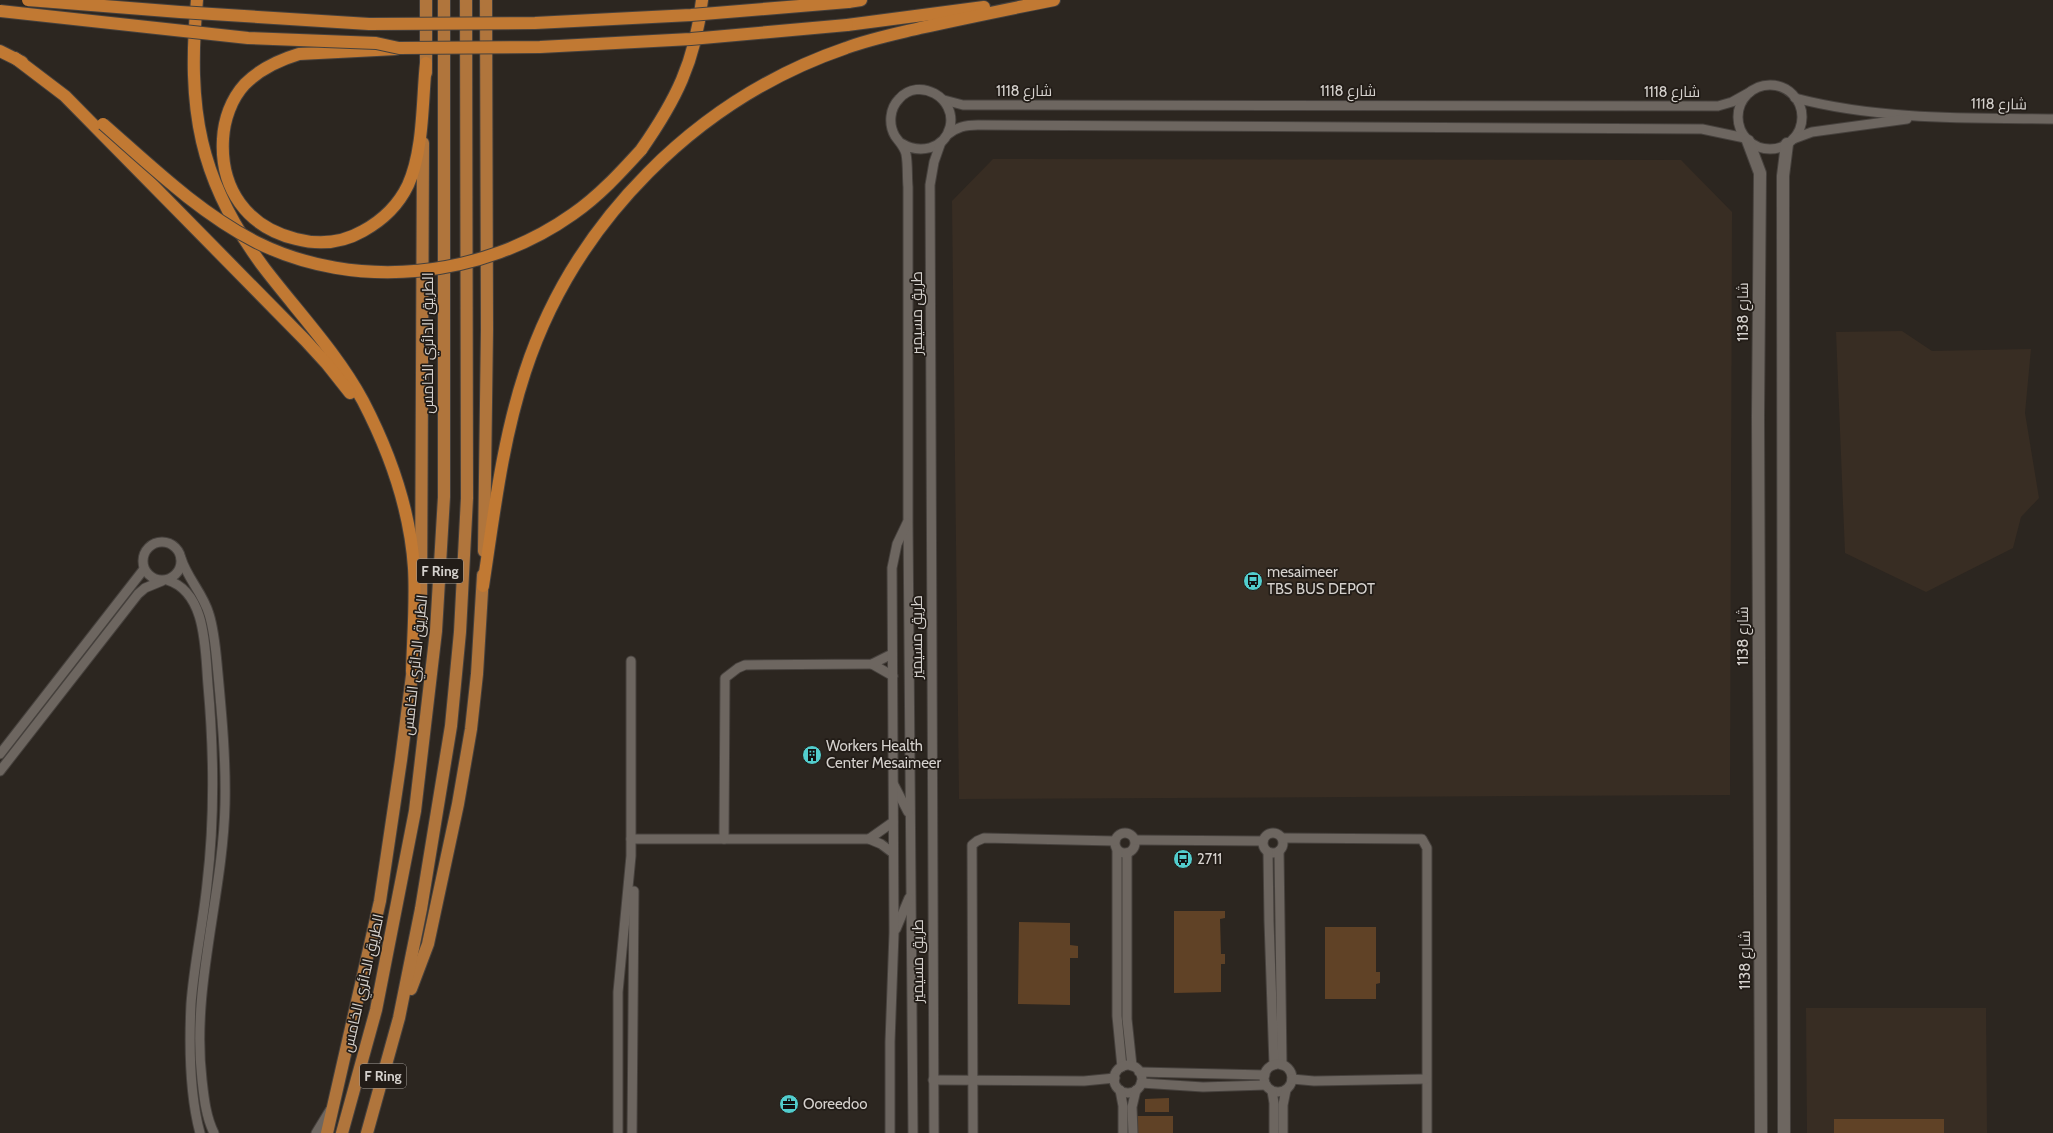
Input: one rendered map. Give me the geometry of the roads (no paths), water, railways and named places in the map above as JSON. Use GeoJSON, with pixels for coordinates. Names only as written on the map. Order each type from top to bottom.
{"type":"FeatureCollection","features":[{"type":"Feature","properties":{"kind":"highway"},"geometry":{"type":"LineString","coordinates":[[28,0],[173,12],[369,24],[535,24],[692,15],[861,0]]}},
{"type":"Feature","properties":{"kind":"highway"},"geometry":{"type":"LineString","coordinates":[[197,0],[193,88],[196,112],[207,162],[217,188],[226,209],[248,246],[353,384],[380,437],[397,480],[410,533],[414,589],[412,670]]}},
{"type":"Feature","properties":{"kind":"highway"},"geometry":{"type":"LineString","coordinates":[[327,1133],[380,901],[398,783],[421,605],[422,152],[426,63],[426,0]]}},
{"type":"Feature","properties":{"kind":"highway","name":"الطريق الدائري الخامس"},"geometry":{"type":"LineString","coordinates":[[342,1133],[376,1010],[416,811],[436,630],[444,497],[444,0]]}},
{"type":"Feature","properties":{"kind":"highway","name":"F Ring"},"geometry":{"type":"LineString","coordinates":[[367,1133],[400,1018],[440,801],[451,726],[460,632],[467,498],[466,0]]}},
{"type":"Feature","properties":{"kind":"highway"},"geometry":{"type":"LineString","coordinates":[[400,1018],[428,944],[458,804],[471,729],[477,674],[483,586],[487,329],[486,0]]}},
{"type":"Feature","properties":{"kind":"highway"},"geometry":{"type":"LineString","coordinates":[[0,51],[37,69],[68,93],[185,195],[232,229],[257,242],[289,255],[316,263],[367,272],[421,271],[457,265],[505,251],[538,235],[573,214],[616,177],[641,150],[671,104],[685,75],[694,48],[702,0]]}},
{"type":"Feature","properties":{"kind":"highway"},"geometry":{"type":"LineString","coordinates":[[426,63],[418,148],[409,183],[399,202],[388,214],[354,236],[334,242],[318,243],[291,238],[269,228],[248,213],[237,201],[226,177],[222,153],[227,116],[234,100],[244,85],[265,68],[285,58],[300,54],[400,48],[540,47],[691,39],[847,25],[1040,0]]}},
{"type":"Feature","properties":{"kind":"highway"},"geometry":{"type":"LineString","coordinates":[[483,586],[499,478],[515,406],[539,334],[563,285],[600,229],[652,168],[704,122],[780,76],[815,59],[877,38],[1054,0]]}},
{"type":"Feature","properties":{"kind":"highway"},"geometry":{"type":"LineString","coordinates":[[0,11],[234,36],[376,43],[400,48]]}},
{"type":"Feature","properties":{"kind":"highway"},"geometry":{"type":"LineString","coordinates":[[14,58],[65,96],[327,364],[380,437]]}},
{"type":"Feature","properties":{"kind":"street"},"geometry":{"type":"LineString","coordinates":[[1784,1133],[1783,176],[1790,142],[1801,124],[1802,114],[1795,98],[1788,91],[1774,86],[1759,87],[1750,92],[1744,98],[1738,116],[1739,125],[1747,139],[1757,147],[1767,149],[1777,148],[1790,142]]}},
{"type":"Feature","properties":{"kind":"street"},"geometry":{"type":"LineString","coordinates":[[944,139],[950,127],[951,117],[949,108],[944,100],[932,92],[917,89],[908,92],[899,98],[892,111],[891,126],[901,143],[917,150],[934,147],[944,139],[955,128],[978,124],[1702,129],[1747,139]]}},
{"type":"Feature","properties":{"kind":"street","name":"شارع 1118"},"geometry":{"type":"LineString","coordinates":[[944,100],[963,105],[1718,106],[1732,102],[1750,92]]}},
{"type":"Feature","properties":{"kind":"street","name":"شارع 1118"},"geometry":{"type":"LineString","coordinates":[[1795,98],[1836,107],[1920,117],[2053,119]]}},
{"type":"Feature","properties":{"kind":"street","name":"شارع 1118"},"geometry":{"type":"LineString","coordinates":[[1790,142],[1819,131],[1920,117]]}},
{"type":"Feature","properties":{"kind":"street","name":"طريق مسيمير"},"geometry":{"type":"LineString","coordinates":[[934,1133],[930,185],[934,162],[944,139]]}},
{"type":"Feature","properties":{"kind":"street","name":"شارع 1138"},"geometry":{"type":"LineString","coordinates":[[1747,139],[1760,173],[1761,1133]]}},
{"type":"Feature","properties":{"kind":"street","name":"طريق مسيمير"},"geometry":{"type":"LineString","coordinates":[[901,143],[906,154],[908,187],[908,522],[913,1133]]}},
{"type":"Feature","properties":{"kind":"street"},"geometry":{"type":"LineString","coordinates":[[890,1133],[890,1042],[894,933],[892,654],[893,560],[898,540],[908,522]]}},
{"type":"Feature","properties":{"kind":"street"},"geometry":{"type":"LineString","coordinates":[[200,1133],[193,1095],[191,1065],[191,1004],[207,885],[214,801],[212,722],[206,655],[199,614],[186,590],[177,584],[149,576],[144,569],[142,560],[145,551],[150,545],[157,542],[172,544],[178,550],[186,572],[205,603],[212,622],[220,691],[224,752],[225,804],[222,850],[201,1012],[200,1059],[209,1120],[214,1133]]}},
{"type":"Feature","properties":{"kind":"street"},"geometry":{"type":"LineString","coordinates":[[0,771],[138,594],[145,588],[165,580],[178,571],[181,558]]}},
{"type":"Feature","properties":{"kind":"street"},"geometry":{"type":"LineString","coordinates":[[8,761],[0,754],[4,743],[144,569]]}},
{"type":"Feature","properties":{"kind":"street"},"geometry":{"type":"LineString","coordinates":[[724,839],[725,678],[738,668],[745,665],[872,664],[892,654]]}},
{"type":"Feature","properties":{"kind":"street"},"geometry":{"type":"LineString","coordinates":[[618,1133],[618,992],[631,856],[631,661]]}},
{"type":"Feature","properties":{"kind":"street"},"geometry":{"type":"LineString","coordinates":[[872,664],[893,676]]}},
{"type":"Feature","properties":{"kind":"street"},"geometry":{"type":"LineString","coordinates":[[4,743],[15,752]]}},
{"type":"Feature","properties":{"kind":"street"},"geometry":{"type":"LineString","coordinates":[[893,784],[910,814]]}},
{"type":"Feature","properties":{"kind":"street"},"geometry":{"type":"LineString","coordinates":[[870,839],[893,822]]}},
{"type":"Feature","properties":{"kind":"street"},"geometry":{"type":"LineString","coordinates":[[1279,851],[1274,854],[1268,852],[1264,848],[1263,841],[1267,835],[1273,832],[1282,838],[1418,839],[1422,840],[1427,848],[1427,1133]]}},
{"type":"Feature","properties":{"kind":"street"},"geometry":{"type":"LineString","coordinates":[[1122,1067],[1117,1016],[1116,845],[1118,835],[1124,833],[1131,834],[1135,840],[1134,848],[1127,853]]}},
{"type":"Feature","properties":{"kind":"street"},"geometry":{"type":"LineString","coordinates":[[631,838],[870,839],[881,844],[893,853]]}},
{"type":"Feature","properties":{"kind":"street"},"geometry":{"type":"LineString","coordinates":[[973,1133],[972,845],[984,838],[1116,845],[1127,853]]}},
{"type":"Feature","properties":{"kind":"street"},"geometry":{"type":"LineString","coordinates":[[1278,1065],[1279,851],[1283,844],[1282,838]]}},
{"type":"Feature","properties":{"kind":"street"},"geometry":{"type":"LineString","coordinates":[[1135,840],[1263,841]]}},
{"type":"Feature","properties":{"kind":"street"},"geometry":{"type":"LineString","coordinates":[[1268,852],[1269,921],[1278,1065]]}},
{"type":"Feature","properties":{"kind":"street"},"geometry":{"type":"LineString","coordinates":[[1127,853],[1127,1019],[1138,1086],[1132,1107],[1133,1133]]}},
{"type":"Feature","properties":{"kind":"street"},"geometry":{"type":"LineString","coordinates":[[631,856],[634,872],[632,1133]]}},
{"type":"Feature","properties":{"kind":"street"},"geometry":{"type":"LineString","coordinates":[[894,933],[910,895]]}},
{"type":"Feature","properties":{"kind":"street"},"geometry":{"type":"LineString","coordinates":[[1278,1065],[1290,1072],[1292,1079],[1286,1090],[1283,1105],[1283,1133]]}},
{"type":"Feature","properties":{"kind":"street"},"geometry":{"type":"LineString","coordinates":[[1274,1133],[1274,1103],[1268,1084],[1268,1069],[1278,1065]]}},
{"type":"Feature","properties":{"kind":"street"},"geometry":{"type":"LineString","coordinates":[[1268,1084],[1203,1087],[1138,1086],[1129,1093],[1120,1090],[1116,1086],[1115,1078],[1117,1071],[1122,1067],[1268,1084],[1281,1092],[1286,1090]]}},
{"type":"Feature","properties":{"kind":"street"},"geometry":{"type":"LineString","coordinates":[[933,1080],[973,1080],[998,1082],[1084,1081],[1115,1078]]}},
{"type":"Feature","properties":{"kind":"street"},"geometry":{"type":"LineString","coordinates":[[1292,1079],[1314,1081],[1426,1079]]}},
{"type":"Feature","properties":{"kind":"street"},"geometry":{"type":"LineString","coordinates":[[1120,1090],[1123,1133]]}},
{"type":"Feature","properties":{"kind":"street"},"geometry":{"type":"LineString","coordinates":[[193,1095],[204,1093]]}},
{"type":"Feature","properties":{"kind":"street"},"geometry":{"type":"LineString","coordinates":[[316,1133],[333,1105]]}},
{"type":"Feature","properties":{"kind":"place","name":"mesaimeer TBS BUS DEPOT"},"geometry":{"type":"Point","coordinates":[1253,581]}},
{"type":"Feature","properties":{"kind":"place","name":"Workers Health Center Mesaimeer"},"geometry":{"type":"Point","coordinates":[812,755]}},
{"type":"Feature","properties":{"kind":"place","name":"2711"},"geometry":{"type":"Point","coordinates":[1183,859]}},
{"type":"Feature","properties":{"kind":"place","name":"Ooreedoo"},"geometry":{"type":"Point","coordinates":[789,1104]}}]}
